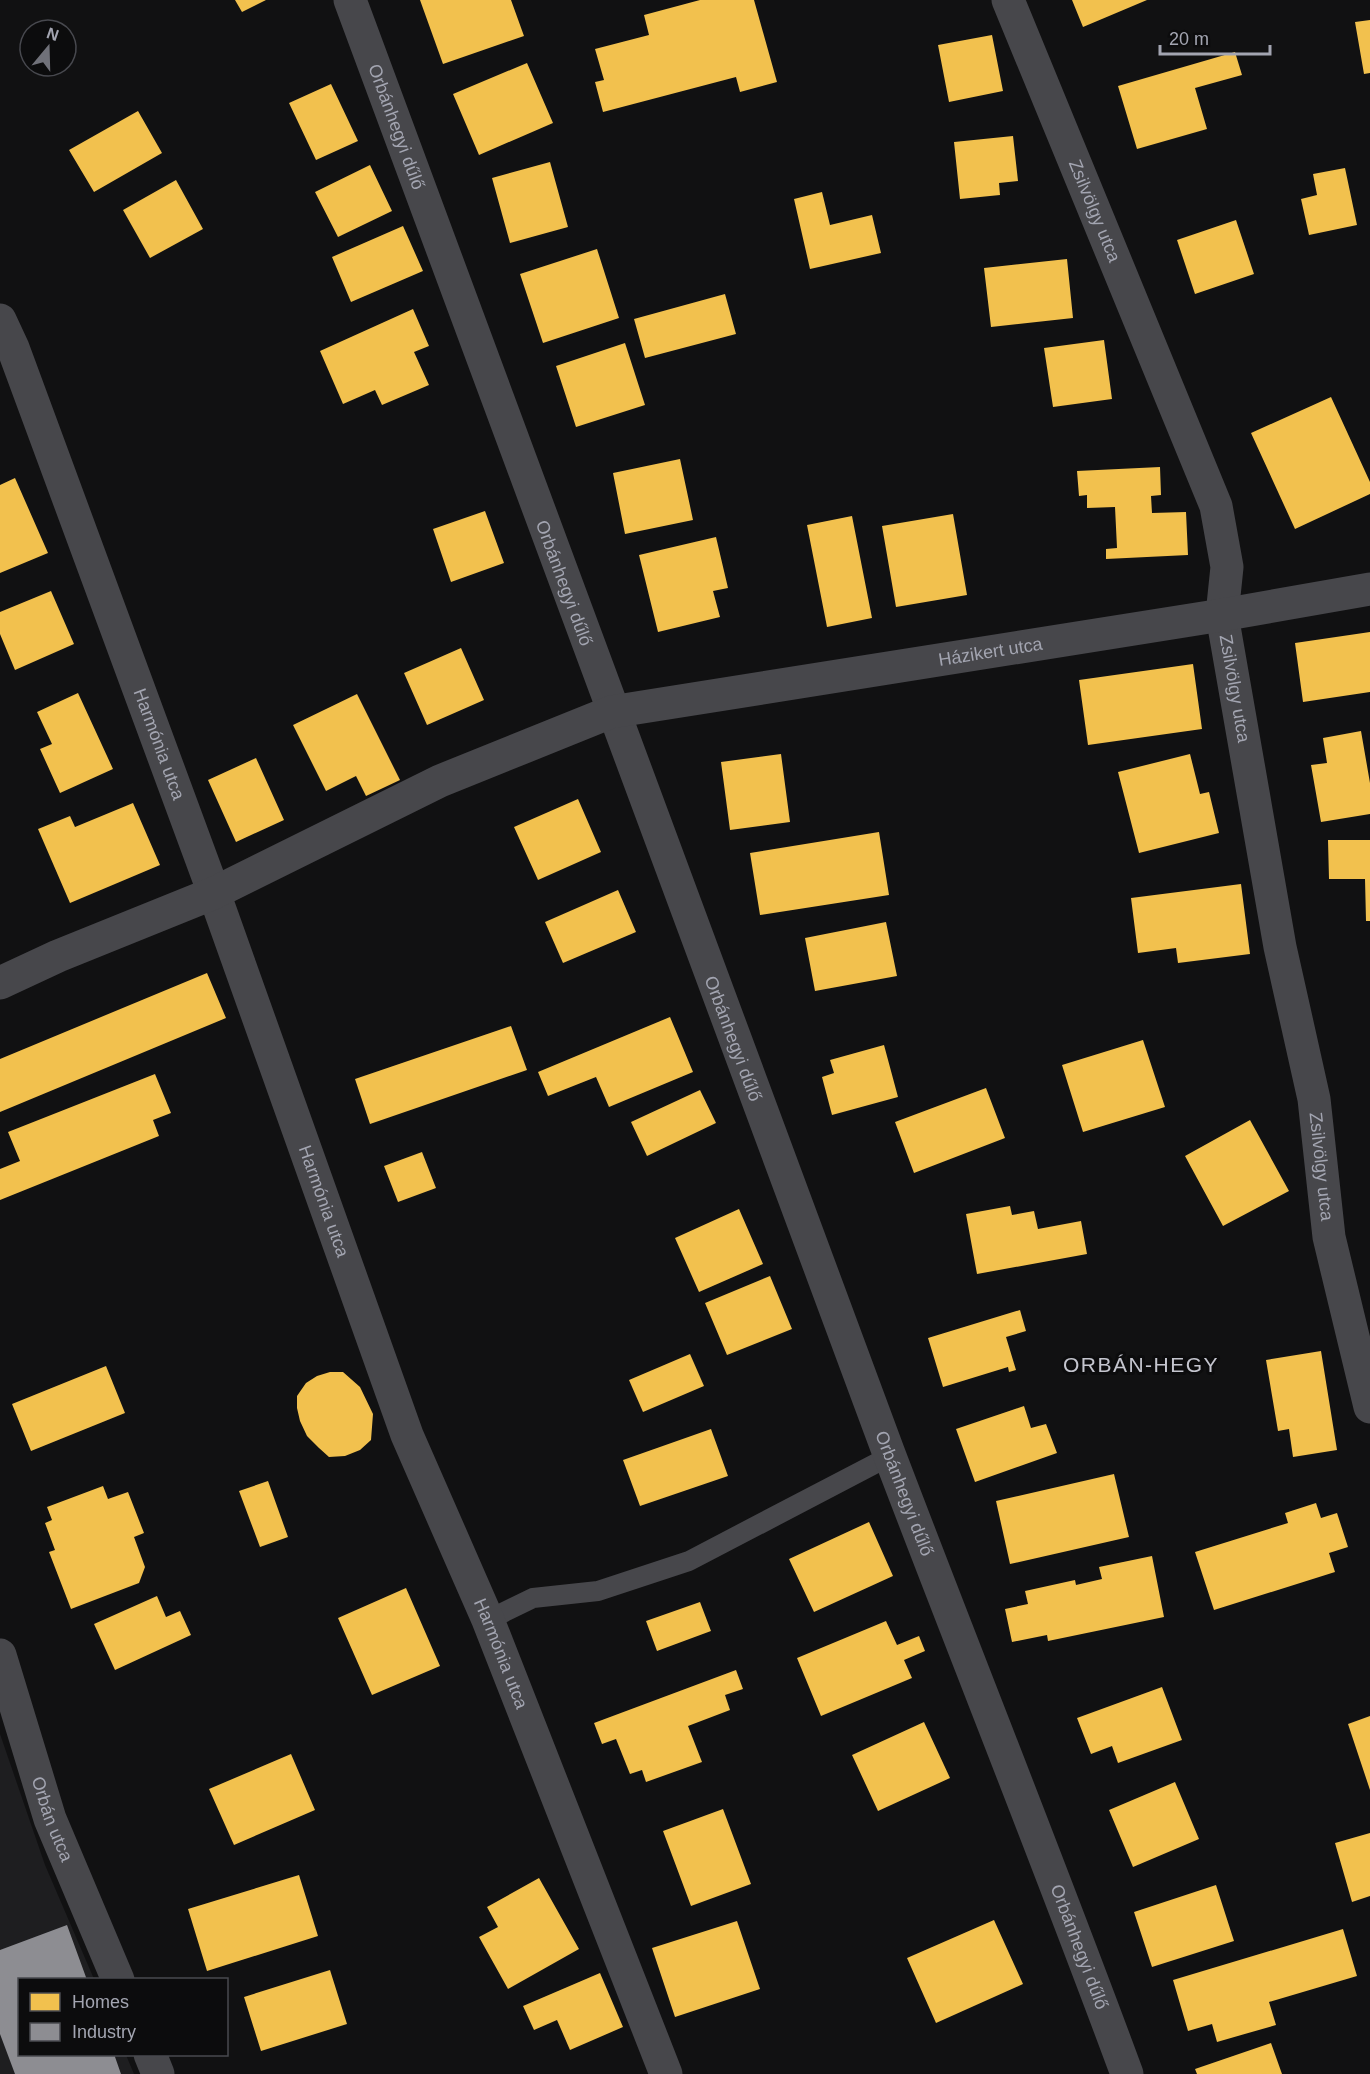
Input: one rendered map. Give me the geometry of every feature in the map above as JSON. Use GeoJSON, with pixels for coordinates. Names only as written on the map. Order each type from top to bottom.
{"type":"FeatureCollection","features":[{"type":"Feature","properties":{"kind":"street","name":"Orbánhegyi dűlő"},"geometry":{"type":"LineString","coordinates":[[350,0],[611,712],[890,1456],[1060,1892],[1127,2074]]}},
{"type":"Feature","properties":{"kind":"street","name":"Zsilvölgy utca"},"geometry":{"type":"LineString","coordinates":[[1008,0],[1216,506],[1227,567],[1222,615],[1280,947],[1314,1099],[1329,1237],[1370,1407]]}},
{"type":"Feature","properties":{"kind":"street","name":"Harmónia utca"},"geometry":{"type":"LineString","coordinates":[[0,320],[13,348],[214,893],[407,1435],[488,1620],[666,2074]]}},
{"type":"Feature","properties":{"kind":"street","name":"Házikert utca"},"geometry":{"type":"LineString","coordinates":[[0,983],[58,956],[214,893],[440,781],[611,712],[1222,615],[1370,589]]}},
{"type":"Feature","properties":{"kind":"street","name":"Orbán utca"},"geometry":{"type":"LineString","coordinates":[[0,1655],[50,1820],[117,1978]]}},
{"type":"Feature","properties":{"kind":"street"},"geometry":{"type":"LineString","coordinates":[[150,2056],[158,2074]]}},
{"type":"Feature","properties":{"kind":"lane"},"geometry":{"type":"LineString","coordinates":[[488,1620],[533,1598],[598,1591],[689,1561],[890,1456]]}},
{"type":"Feature","properties":{"kind":"shaded area"},"geometry":{"type":"Polygon","coordinates":[[[0,1734],[45,1865],[94,1978],[18,1978],[18,2056],[126,2056],[134,2074],[0,2074],[0,1734]]]}},
{"type":"Feature","properties":{"kind":"building: Homes"},"geometry":{"type":"Polygon","coordinates":[[[235,0],[266,0],[242,12],[235,0]]]}},
{"type":"Feature","properties":{"kind":"building: Homes"},"geometry":{"type":"Polygon","coordinates":[[[420,0],[511,0],[524,36],[443,64],[420,0]]]}},
{"type":"Feature","properties":{"kind":"building: Homes"},"geometry":{"type":"Polygon","coordinates":[[[700,0],[754,0],[777,82],[740,92],[736,77],[603,112],[595,82],[604,80],[595,49],[649,35],[644,15],[700,0]]]}},
{"type":"Feature","properties":{"kind":"building: Homes"},"geometry":{"type":"Polygon","coordinates":[[[1072,0],[1147,0],[1083,27],[1072,0]]]}},
{"type":"Feature","properties":{"kind":"building: Homes"},"geometry":{"type":"Polygon","coordinates":[[[1370,20],[1370,73],[1364,74],[1355,22],[1370,20]]]}},
{"type":"Feature","properties":{"kind":"building: Homes"},"geometry":{"type":"Polygon","coordinates":[[[992,35],[1003,91],[949,102],[938,45],[992,35]]]}},
{"type":"Feature","properties":{"kind":"building: Homes"},"geometry":{"type":"Polygon","coordinates":[[[1235,52],[1242,75],[1195,88],[1207,129],[1137,149],[1118,86],[1235,52]]]}},
{"type":"Feature","properties":{"kind":"building: Homes"},"geometry":{"type":"Polygon","coordinates":[[[527,63],[553,123],[479,155],[453,94],[527,63]]]}},
{"type":"Feature","properties":{"kind":"building: Homes"},"geometry":{"type":"Polygon","coordinates":[[[331,84],[358,141],[316,160],[289,103],[331,84]]]}},
{"type":"Feature","properties":{"kind":"building: Homes"},"geometry":{"type":"Polygon","coordinates":[[[138,111],[162,153],[94,192],[69,150],[138,111]]]}},
{"type":"Feature","properties":{"kind":"building: Homes"},"geometry":{"type":"Polygon","coordinates":[[[1013,136],[1018,181],[999,183],[1000,195],[960,199],[954,142],[1013,136]]]}},
{"type":"Feature","properties":{"kind":"building: Homes"},"geometry":{"type":"Polygon","coordinates":[[[550,162],[568,227],[510,243],[492,178],[550,162]]]}},
{"type":"Feature","properties":{"kind":"building: Homes"},"geometry":{"type":"Polygon","coordinates":[[[370,165],[392,211],[338,237],[315,192],[370,165]]]}},
{"type":"Feature","properties":{"kind":"building: Homes"},"geometry":{"type":"Polygon","coordinates":[[[1345,168],[1357,225],[1309,235],[1301,199],[1317,195],[1313,174],[1345,168]]]}},
{"type":"Feature","properties":{"kind":"building: Homes"},"geometry":{"type":"Polygon","coordinates":[[[176,180],[203,229],[150,258],[123,210],[176,180]]]}},
{"type":"Feature","properties":{"kind":"building: Homes"},"geometry":{"type":"Polygon","coordinates":[[[822,192],[830,225],[872,215],[881,253],[810,269],[794,199],[822,192]]]}},
{"type":"Feature","properties":{"kind":"building: Homes"},"geometry":{"type":"Polygon","coordinates":[[[1236,220],[1254,274],[1195,294],[1177,240],[1236,220]]]}},
{"type":"Feature","properties":{"kind":"building: Homes"},"geometry":{"type":"Polygon","coordinates":[[[403,226],[423,271],[351,302],[332,257],[403,226]]]}},
{"type":"Feature","properties":{"kind":"building: Homes"},"geometry":{"type":"Polygon","coordinates":[[[597,249],[619,318],[543,343],[520,274],[597,249]]]}},
{"type":"Feature","properties":{"kind":"building: Homes"},"geometry":{"type":"Polygon","coordinates":[[[1067,259],[1073,318],[991,327],[984,268],[1067,259]]]}},
{"type":"Feature","properties":{"kind":"building: Homes"},"geometry":{"type":"Polygon","coordinates":[[[725,294],[736,334],[645,358],[634,319],[725,294]]]}},
{"type":"Feature","properties":{"kind":"building: Homes"},"geometry":{"type":"Polygon","coordinates":[[[413,309],[429,346],[414,352],[429,385],[382,405],[375,390],[343,404],[320,351],[413,309]]]}},
{"type":"Feature","properties":{"kind":"building: Homes"},"geometry":{"type":"Polygon","coordinates":[[[1104,340],[1112,399],[1053,407],[1044,348],[1104,340]]]}},
{"type":"Feature","properties":{"kind":"building: Homes"},"geometry":{"type":"Polygon","coordinates":[[[625,343],[645,405],[576,427],[556,366],[625,343]]]}},
{"type":"Feature","properties":{"kind":"building: Homes"},"geometry":{"type":"Polygon","coordinates":[[[1331,397],[1370,482],[1370,494],[1295,529],[1251,433],[1331,397]]]}},
{"type":"Feature","properties":{"kind":"building: Homes"},"geometry":{"type":"Polygon","coordinates":[[[680,459],[693,520],[625,534],[613,473],[680,459]]]}},
{"type":"Feature","properties":{"kind":"building: Homes"},"geometry":{"type":"Polygon","coordinates":[[[1160,467],[1161,495],[1151,496],[1152,513],[1186,512],[1188,555],[1106,559],[1106,549],[1117,548],[1115,507],[1087,508],[1087,495],[1079,496],[1077,471],[1160,467]]]}},
{"type":"Feature","properties":{"kind":"building: Homes"},"geometry":{"type":"Polygon","coordinates":[[[15,478],[48,553],[0,573],[0,485],[15,478]]]}},
{"type":"Feature","properties":{"kind":"building: Homes"},"geometry":{"type":"Polygon","coordinates":[[[485,511],[504,563],[451,582],[433,529],[485,511]]]}},
{"type":"Feature","properties":{"kind":"building: Homes"},"geometry":{"type":"Polygon","coordinates":[[[953,514],[967,595],[896,607],[882,526],[953,514]]]}},
{"type":"Feature","properties":{"kind":"building: Homes"},"geometry":{"type":"Polygon","coordinates":[[[852,516],[872,618],[827,627],[807,525],[852,516]]]}},
{"type":"Feature","properties":{"kind":"building: Homes"},"geometry":{"type":"Polygon","coordinates":[[[716,537],[728,588],[713,591],[720,617],[658,632],[639,555],[716,537]]]}},
{"type":"Feature","properties":{"kind":"building: Homes"},"geometry":{"type":"Polygon","coordinates":[[[51,591],[74,644],[15,670],[0,634],[0,612],[51,591]]]}},
{"type":"Feature","properties":{"kind":"building: Homes"},"geometry":{"type":"Polygon","coordinates":[[[1370,632],[1370,692],[1303,702],[1295,643],[1370,632]]]}},
{"type":"Feature","properties":{"kind":"building: Homes"},"geometry":{"type":"Polygon","coordinates":[[[461,648],[484,700],[427,725],[404,673],[461,648]]]}},
{"type":"Feature","properties":{"kind":"building: Homes"},"geometry":{"type":"Polygon","coordinates":[[[1193,664],[1202,729],[1088,745],[1079,680],[1193,664]]]}},
{"type":"Feature","properties":{"kind":"building: Homes"},"geometry":{"type":"Polygon","coordinates":[[[78,693],[113,769],[60,793],[40,749],[52,744],[37,712],[78,693]]]}},
{"type":"Feature","properties":{"kind":"building: Homes"},"geometry":{"type":"Polygon","coordinates":[[[357,694],[400,780],[366,796],[356,776],[326,791],[293,725],[357,694]]]}},
{"type":"Feature","properties":{"kind":"building: Homes"},"geometry":{"type":"Polygon","coordinates":[[[1361,731],[1370,783],[1370,814],[1321,822],[1311,765],[1327,763],[1323,738],[1361,731]]]}},
{"type":"Feature","properties":{"kind":"building: Homes"},"geometry":{"type":"Polygon","coordinates":[[[781,754],[790,822],[730,830],[721,762],[781,754]]]}},
{"type":"Feature","properties":{"kind":"building: Homes"},"geometry":{"type":"Polygon","coordinates":[[[1190,754],[1200,794],[1209,792],[1219,833],[1139,853],[1118,772],[1190,754]]]}},
{"type":"Feature","properties":{"kind":"building: Homes"},"geometry":{"type":"Polygon","coordinates":[[[256,758],[284,820],[236,842],[208,780],[256,758]]]}},
{"type":"Feature","properties":{"kind":"building: Homes"},"geometry":{"type":"Polygon","coordinates":[[[578,799],[601,852],[538,880],[514,827],[578,799]]]}},
{"type":"Feature","properties":{"kind":"building: Homes"},"geometry":{"type":"Polygon","coordinates":[[[133,803],[160,865],[70,903],[38,829],[70,816],[75,827],[133,803]]]}},
{"type":"Feature","properties":{"kind":"building: Homes"},"geometry":{"type":"Polygon","coordinates":[[[879,832],[889,895],[760,915],[750,853],[879,832]]]}},
{"type":"Feature","properties":{"kind":"building: Homes"},"geometry":{"type":"Polygon","coordinates":[[[1328,840],[1370,840],[1370,921],[1366,921],[1365,879],[1329,879],[1328,840]]]}},
{"type":"Feature","properties":{"kind":"building: Homes"},"geometry":{"type":"Polygon","coordinates":[[[1241,884],[1250,954],[1178,963],[1176,948],[1138,953],[1131,898],[1241,884]]]}},
{"type":"Feature","properties":{"kind":"building: Homes"},"geometry":{"type":"Polygon","coordinates":[[[618,890],[636,932],[563,963],[545,922],[618,890]]]}},
{"type":"Feature","properties":{"kind":"building: Homes"},"geometry":{"type":"Polygon","coordinates":[[[886,922],[897,976],[815,991],[805,938],[886,922]]]}},
{"type":"Feature","properties":{"kind":"building: Homes"},"geometry":{"type":"Polygon","coordinates":[[[207,973],[226,1018],[0,1112],[0,1059],[207,973]]]}},
{"type":"Feature","properties":{"kind":"building: Homes"},"geometry":{"type":"Polygon","coordinates":[[[670,1017],[693,1072],[609,1107],[596,1077],[548,1096],[538,1072],[670,1017]]]}},
{"type":"Feature","properties":{"kind":"building: Homes"},"geometry":{"type":"Polygon","coordinates":[[[511,1026],[527,1070],[370,1124],[355,1079],[511,1026]]]}},
{"type":"Feature","properties":{"kind":"building: Homes"},"geometry":{"type":"Polygon","coordinates":[[[1143,1040],[1165,1107],[1083,1132],[1062,1065],[1143,1040]]]}},
{"type":"Feature","properties":{"kind":"building: Homes"},"geometry":{"type":"Polygon","coordinates":[[[884,1045],[898,1097],[832,1115],[822,1077],[834,1073],[830,1060],[884,1045]]]}},
{"type":"Feature","properties":{"kind":"building: Homes"},"geometry":{"type":"Polygon","coordinates":[[[155,1074],[171,1113],[153,1120],[159,1136],[0,1200],[0,1169],[20,1161],[8,1132],[155,1074]]]}},
{"type":"Feature","properties":{"kind":"building: Homes"},"geometry":{"type":"Polygon","coordinates":[[[986,1088],[1005,1138],[914,1173],[895,1122],[986,1088]]]}},
{"type":"Feature","properties":{"kind":"building: Homes"},"geometry":{"type":"Polygon","coordinates":[[[700,1090],[716,1123],[647,1156],[631,1122],[700,1090]]]}},
{"type":"Feature","properties":{"kind":"building: Homes"},"geometry":{"type":"Polygon","coordinates":[[[1250,1120],[1289,1191],[1223,1226],[1185,1156],[1250,1120]]]}},
{"type":"Feature","properties":{"kind":"building: Homes"},"geometry":{"type":"Polygon","coordinates":[[[422,1152],[436,1188],[398,1202],[384,1166],[422,1152]]]}},
{"type":"Feature","properties":{"kind":"building: Homes"},"geometry":{"type":"Polygon","coordinates":[[[1010,1206],[1012,1215],[1034,1211],[1038,1229],[1081,1221],[1087,1254],[977,1274],[966,1214],[1010,1206]]]}},
{"type":"Feature","properties":{"kind":"building: Homes"},"geometry":{"type":"Polygon","coordinates":[[[739,1209],[763,1264],[699,1292],[675,1238],[739,1209]]]}},
{"type":"Feature","properties":{"kind":"building: Homes"},"geometry":{"type":"Polygon","coordinates":[[[770,1276],[792,1329],[727,1355],[705,1303],[770,1276]]]}},
{"type":"Feature","properties":{"kind":"building: Homes"},"geometry":{"type":"Polygon","coordinates":[[[1020,1310],[1026,1331],[1006,1337],[1016,1370],[1009,1372],[1008,1367],[943,1387],[928,1338],[1020,1310]]]}},
{"type":"Feature","properties":{"kind":"building: Homes"},"geometry":{"type":"Polygon","coordinates":[[[1321,1351],[1337,1450],[1293,1457],[1289,1429],[1278,1431],[1266,1360],[1321,1351]]]}},
{"type":"Feature","properties":{"kind":"building: Homes"},"geometry":{"type":"Polygon","coordinates":[[[690,1354],[704,1386],[643,1412],[629,1380],[690,1354]]]}},
{"type":"Feature","properties":{"kind":"building: Homes"},"geometry":{"type":"Polygon","coordinates":[[[106,1366],[125,1413],[31,1451],[12,1404],[106,1366]]]}},
{"type":"Feature","properties":{"kind":"building: Homes"},"geometry":{"type":"Polygon","coordinates":[[[330,1372],[343,1372],[360,1387],[373,1414],[371,1440],[360,1450],[345,1456],[329,1457],[307,1436],[297,1408],[297,1396],[306,1383],[330,1372]]]}},
{"type":"Feature","properties":{"kind":"building: Homes"},"geometry":{"type":"Polygon","coordinates":[[[1024,1406],[1031,1428],[1046,1424],[1057,1453],[975,1482],[956,1429],[1024,1406]]]}},
{"type":"Feature","properties":{"kind":"building: Homes"},"geometry":{"type":"Polygon","coordinates":[[[711,1429],[728,1476],[640,1506],[623,1460],[711,1429]]]}},
{"type":"Feature","properties":{"kind":"building: Homes"},"geometry":{"type":"Polygon","coordinates":[[[1114,1474],[1129,1537],[1010,1564],[996,1501],[1114,1474]]]}},
{"type":"Feature","properties":{"kind":"building: Homes"},"geometry":{"type":"Polygon","coordinates":[[[268,1481],[288,1537],[260,1547],[239,1491],[268,1481]]]}},
{"type":"Feature","properties":{"kind":"building: Homes"},"geometry":{"type":"Polygon","coordinates":[[[103,1486],[108,1499],[128,1492],[144,1533],[134,1537],[145,1567],[139,1583],[71,1609],[49,1552],[55,1550],[45,1523],[52,1520],[47,1507],[103,1486]]]}},
{"type":"Feature","properties":{"kind":"building: Homes"},"geometry":{"type":"Polygon","coordinates":[[[1316,1503],[1321,1518],[1337,1513],[1348,1547],[1329,1553],[1335,1572],[1214,1610],[1195,1552],[1288,1523],[1285,1513],[1316,1503]]]}},
{"type":"Feature","properties":{"kind":"building: Homes"},"geometry":{"type":"Polygon","coordinates":[[[869,1522],[893,1576],[814,1612],[789,1559],[869,1522]]]}},
{"type":"Feature","properties":{"kind":"building: Homes"},"geometry":{"type":"Polygon","coordinates":[[[1152,1556],[1164,1617],[1048,1641],[1047,1635],[1012,1642],[1005,1609],[1028,1604],[1025,1591],[1075,1580],[1076,1585],[1102,1579],[1099,1567],[1152,1556]]]}},
{"type":"Feature","properties":{"kind":"building: Homes"},"geometry":{"type":"Polygon","coordinates":[[[406,1588],[440,1666],[372,1695],[338,1618],[406,1588]]]}},
{"type":"Feature","properties":{"kind":"building: Homes"},"geometry":{"type":"Polygon","coordinates":[[[157,1596],[166,1617],[180,1611],[191,1635],[115,1670],[94,1624],[157,1596]]]}},
{"type":"Feature","properties":{"kind":"building: Homes"},"geometry":{"type":"Polygon","coordinates":[[[700,1602],[711,1631],[657,1651],[646,1621],[700,1602]]]}},
{"type":"Feature","properties":{"kind":"building: Homes"},"geometry":{"type":"Polygon","coordinates":[[[886,1621],[897,1645],[919,1636],[925,1651],[904,1660],[912,1678],[821,1716],[797,1658],[886,1621]]]}},
{"type":"Feature","properties":{"kind":"building: Homes"},"geometry":{"type":"Polygon","coordinates":[[[736,1670],[743,1689],[725,1695],[730,1710],[688,1726],[702,1762],[646,1782],[642,1770],[630,1774],[616,1739],[602,1744],[594,1723],[736,1670]]]}},
{"type":"Feature","properties":{"kind":"building: Homes"},"geometry":{"type":"Polygon","coordinates":[[[1162,1687],[1182,1740],[1118,1763],[1112,1746],[1091,1754],[1077,1718],[1162,1687]]]}},
{"type":"Feature","properties":{"kind":"building: Homes"},"geometry":{"type":"Polygon","coordinates":[[[1370,1716],[1370,1790],[1348,1724],[1370,1716]]]}},
{"type":"Feature","properties":{"kind":"building: Homes"},"geometry":{"type":"Polygon","coordinates":[[[924,1722],[950,1778],[878,1811],[852,1755],[924,1722]]]}},
{"type":"Feature","properties":{"kind":"building: Homes"},"geometry":{"type":"Polygon","coordinates":[[[291,1754],[315,1810],[234,1845],[209,1789],[291,1754]]]}},
{"type":"Feature","properties":{"kind":"building: Homes"},"geometry":{"type":"Polygon","coordinates":[[[1175,1782],[1199,1839],[1133,1867],[1109,1810],[1175,1782]]]}},
{"type":"Feature","properties":{"kind":"building: Homes"},"geometry":{"type":"Polygon","coordinates":[[[723,1809],[751,1884],[691,1906],[663,1831],[723,1809]]]}},
{"type":"Feature","properties":{"kind":"building: Homes"},"geometry":{"type":"Polygon","coordinates":[[[1370,1833],[1370,1896],[1352,1902],[1335,1843],[1370,1833]]]}},
{"type":"Feature","properties":{"kind":"building: Homes"},"geometry":{"type":"Polygon","coordinates":[[[299,1875],[318,1936],[207,1971],[188,1909],[299,1875]]]}},
{"type":"Feature","properties":{"kind":"building: Homes"},"geometry":{"type":"Polygon","coordinates":[[[539,1878],[579,1949],[508,1989],[479,1937],[498,1927],[487,1907],[539,1878]]]}},
{"type":"Feature","properties":{"kind":"building: Homes"},"geometry":{"type":"Polygon","coordinates":[[[1216,1885],[1234,1941],[1152,1967],[1134,1912],[1216,1885]]]}},
{"type":"Feature","properties":{"kind":"building: Homes"},"geometry":{"type":"Polygon","coordinates":[[[994,1920],[1023,1984],[936,2023],[907,1958],[994,1920]]]}},
{"type":"Feature","properties":{"kind":"building: Homes"},"geometry":{"type":"Polygon","coordinates":[[[737,1921],[760,1989],[675,2017],[652,1948],[737,1921]]]}},
{"type":"Feature","properties":{"kind":"building: Homes"},"geometry":{"type":"Polygon","coordinates":[[[1343,1929],[1357,1976],[1269,2002],[1276,2025],[1217,2042],[1212,2024],[1188,2031],[1173,1980],[1343,1929]]]}},
{"type":"Feature","properties":{"kind":"building: Homes"},"geometry":{"type":"Polygon","coordinates":[[[330,1970],[347,2024],[261,2051],[244,1997],[330,1970]]]}},
{"type":"Feature","properties":{"kind":"building: Homes"},"geometry":{"type":"Polygon","coordinates":[[[600,1973],[623,2027],[570,2050],[557,2020],[534,2030],[523,2006],[600,1973]]]}},
{"type":"Feature","properties":{"kind":"building: Homes"},"geometry":{"type":"Polygon","coordinates":[[[1271,2043],[1282,2074],[1197,2074],[1195,2069],[1271,2043]]]}},
{"type":"Feature","properties":{"kind":"building: Industry"},"geometry":{"type":"Polygon","coordinates":[[[67,1925],[86,1978],[18,1978],[18,2056],[115,2056],[121,2074],[15,2074],[0,2034],[0,1950],[67,1925]]]}},
{"type":"Feature","properties":{"kind":"district","name":"ORBÁN-HEGY"},"geometry":{"type":"Point","coordinates":[1141,1365]}}]}
